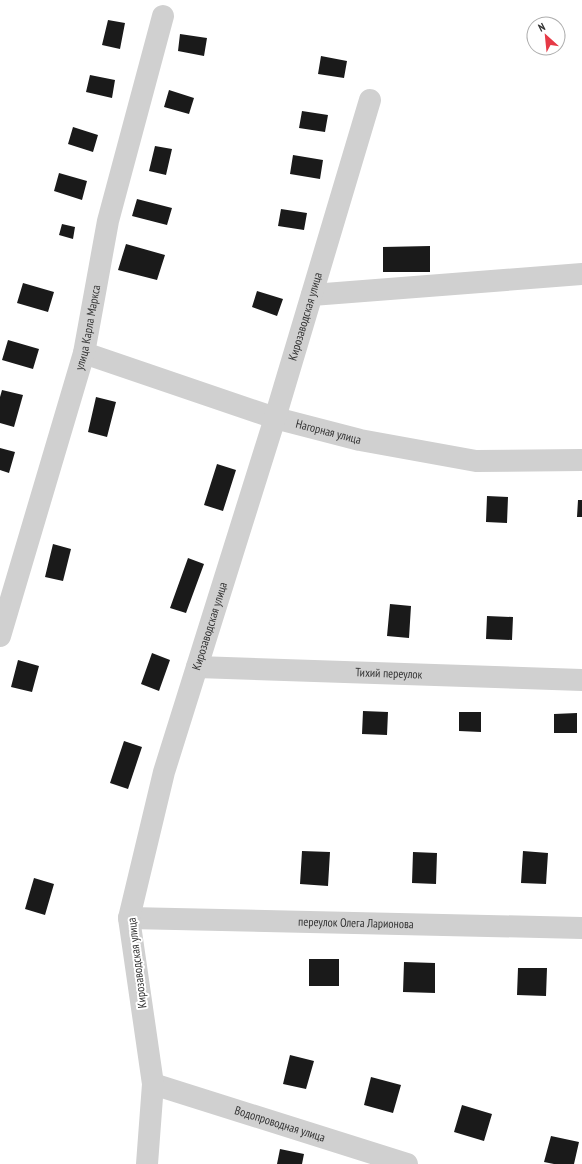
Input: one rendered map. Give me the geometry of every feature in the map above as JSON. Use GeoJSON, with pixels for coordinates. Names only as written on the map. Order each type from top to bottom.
{"type":"FeatureCollection","features":[{"type":"Feature","properties":{"kind":"street","name":"улица Карла Маркса"},"geometry":{"type":"LineString","coordinates":[[0,636],[84,353],[108,221],[163,16]]}},
{"type":"Feature","properties":{"kind":"street","name":"Кирозаводская улица"},"geometry":{"type":"LineString","coordinates":[[147,1164],[153,1084],[129,918],[164,772],[275,418],[370,100]]}},
{"type":"Feature","properties":{"kind":"street"},"geometry":{"type":"LineString","coordinates":[[312,295],[582,274]]}},
{"type":"Feature","properties":{"kind":"street","name":"Нагорная улица"},"geometry":{"type":"LineString","coordinates":[[84,353],[275,418],[360,440],[476,461],[582,460]]}},
{"type":"Feature","properties":{"kind":"street","name":"Тихий переулок"},"geometry":{"type":"LineString","coordinates":[[197,667],[582,680]]}},
{"type":"Feature","properties":{"kind":"street","name":"переулок Олега Ларионова"},"geometry":{"type":"LineString","coordinates":[[129,918],[582,928]]}},
{"type":"Feature","properties":{"kind":"street","name":"Водопроводная улица"},"geometry":{"type":"LineString","coordinates":[[153,1084],[407,1164]]}},
{"type":"Feature","properties":{"kind":"building"},"geometry":{"type":"Polygon","coordinates":[[[108,20],[125,23],[120,49],[102,45],[108,20]]]}},
{"type":"Feature","properties":{"kind":"building"},"geometry":{"type":"Polygon","coordinates":[[[180,34],[207,38],[204,56],[178,51],[180,34]]]}},
{"type":"Feature","properties":{"kind":"building"},"geometry":{"type":"Polygon","coordinates":[[[321,56],[347,61],[344,78],[318,74],[321,56]]]}},
{"type":"Feature","properties":{"kind":"building"},"geometry":{"type":"Polygon","coordinates":[[[90,75],[115,80],[112,98],[86,92],[90,75]]]}},
{"type":"Feature","properties":{"kind":"building"},"geometry":{"type":"Polygon","coordinates":[[[169,90],[194,98],[189,114],[164,107],[169,90]]]}},
{"type":"Feature","properties":{"kind":"building"},"geometry":{"type":"Polygon","coordinates":[[[302,111],[328,115],[325,132],[299,128],[302,111]]]}},
{"type":"Feature","properties":{"kind":"building"},"geometry":{"type":"Polygon","coordinates":[[[73,127],[98,135],[93,152],[68,144],[73,127]]]}},
{"type":"Feature","properties":{"kind":"building"},"geometry":{"type":"Polygon","coordinates":[[[155,146],[172,149],[166,175],[149,171],[155,146]]]}},
{"type":"Feature","properties":{"kind":"building"},"geometry":{"type":"Polygon","coordinates":[[[293,155],[323,160],[320,179],[290,174],[293,155]]]}},
{"type":"Feature","properties":{"kind":"building"},"geometry":{"type":"Polygon","coordinates":[[[59,173],[87,181],[82,200],[54,191],[59,173]]]}},
{"type":"Feature","properties":{"kind":"building"},"geometry":{"type":"Polygon","coordinates":[[[137,199],[172,208],[167,225],[132,216],[137,199]]]}},
{"type":"Feature","properties":{"kind":"building"},"geometry":{"type":"Polygon","coordinates":[[[281,209],[307,213],[304,230],[278,226],[281,209]]]}},
{"type":"Feature","properties":{"kind":"building"},"geometry":{"type":"Polygon","coordinates":[[[62,224],[75,227],[73,239],[59,235],[62,224]]]}},
{"type":"Feature","properties":{"kind":"building"},"geometry":{"type":"Polygon","coordinates":[[[126,244],[165,255],[157,280],[118,270],[126,244]]]}},
{"type":"Feature","properties":{"kind":"building"},"geometry":{"type":"Polygon","coordinates":[[[430,246],[430,272],[383,272],[383,247],[430,246]]]}},
{"type":"Feature","properties":{"kind":"building"},"geometry":{"type":"Polygon","coordinates":[[[23,283],[54,292],[48,312],[17,303],[23,283]]]}},
{"type":"Feature","properties":{"kind":"building"},"geometry":{"type":"Polygon","coordinates":[[[257,291],[283,299],[277,316],[252,307],[257,291]]]}},
{"type":"Feature","properties":{"kind":"building"},"geometry":{"type":"Polygon","coordinates":[[[8,340],[39,349],[33,369],[2,360],[8,340]]]}},
{"type":"Feature","properties":{"kind":"building"},"geometry":{"type":"Polygon","coordinates":[[[2,390],[23,395],[14,427],[0,423],[0,397],[2,390]]]}},
{"type":"Feature","properties":{"kind":"building"},"geometry":{"type":"Polygon","coordinates":[[[96,397],[116,402],[107,437],[88,432],[96,397]]]}},
{"type":"Feature","properties":{"kind":"building"},"geometry":{"type":"Polygon","coordinates":[[[0,448],[15,452],[9,473],[0,470],[0,448]]]}},
{"type":"Feature","properties":{"kind":"building"},"geometry":{"type":"Polygon","coordinates":[[[217,464],[236,470],[223,511],[204,505],[217,464]]]}},
{"type":"Feature","properties":{"kind":"building"},"geometry":{"type":"Polygon","coordinates":[[[487,496],[508,497],[507,523],[486,522],[487,496]]]}},
{"type":"Feature","properties":{"kind":"building"},"geometry":{"type":"Polygon","coordinates":[[[578,500],[582,500],[582,517],[577,517],[578,500]]]}},
{"type":"Feature","properties":{"kind":"building"},"geometry":{"type":"Polygon","coordinates":[[[53,544],[71,549],[63,581],[45,577],[53,544]]]}},
{"type":"Feature","properties":{"kind":"building"},"geometry":{"type":"Polygon","coordinates":[[[188,558],[204,564],[186,613],[170,608],[188,558]]]}},
{"type":"Feature","properties":{"kind":"building"},"geometry":{"type":"Polygon","coordinates":[[[390,604],[411,606],[409,638],[387,636],[390,604]]]}},
{"type":"Feature","properties":{"kind":"building"},"geometry":{"type":"Polygon","coordinates":[[[487,616],[513,617],[512,640],[486,639],[487,616]]]}},
{"type":"Feature","properties":{"kind":"building"},"geometry":{"type":"Polygon","coordinates":[[[152,653],[170,660],[159,691],[141,684],[152,653]]]}},
{"type":"Feature","properties":{"kind":"building"},"geometry":{"type":"Polygon","coordinates":[[[18,660],[39,666],[32,692],[11,687],[18,660]]]}},
{"type":"Feature","properties":{"kind":"building"},"geometry":{"type":"Polygon","coordinates":[[[363,711],[388,712],[387,735],[362,734],[363,711]]]}},
{"type":"Feature","properties":{"kind":"building"},"geometry":{"type":"Polygon","coordinates":[[[459,712],[481,712],[481,732],[459,731],[459,712]]]}},
{"type":"Feature","properties":{"kind":"building"},"geometry":{"type":"Polygon","coordinates":[[[577,713],[577,733],[554,733],[554,714],[577,713]]]}},
{"type":"Feature","properties":{"kind":"building"},"geometry":{"type":"Polygon","coordinates":[[[124,741],[142,747],[128,789],[110,783],[124,741]]]}},
{"type":"Feature","properties":{"kind":"building"},"geometry":{"type":"Polygon","coordinates":[[[302,851],[330,852],[328,886],[300,884],[302,851]]]}},
{"type":"Feature","properties":{"kind":"building"},"geometry":{"type":"Polygon","coordinates":[[[523,851],[548,853],[546,884],[521,883],[523,851]]]}},
{"type":"Feature","properties":{"kind":"building"},"geometry":{"type":"Polygon","coordinates":[[[413,852],[437,853],[436,884],[412,883],[413,852]]]}},
{"type":"Feature","properties":{"kind":"building"},"geometry":{"type":"Polygon","coordinates":[[[34,878],[54,884],[45,915],[25,909],[34,878]]]}},
{"type":"Feature","properties":{"kind":"building"},"geometry":{"type":"Polygon","coordinates":[[[309,959],[339,959],[339,986],[309,986],[309,959]]]}},
{"type":"Feature","properties":{"kind":"building"},"geometry":{"type":"Polygon","coordinates":[[[404,962],[435,963],[435,993],[403,992],[404,962]]]}},
{"type":"Feature","properties":{"kind":"building"},"geometry":{"type":"Polygon","coordinates":[[[518,968],[547,968],[546,996],[517,995],[518,968]]]}},
{"type":"Feature","properties":{"kind":"building"},"geometry":{"type":"Polygon","coordinates":[[[290,1055],[314,1061],[306,1089],[283,1084],[290,1055]]]}},
{"type":"Feature","properties":{"kind":"building"},"geometry":{"type":"Polygon","coordinates":[[[371,1077],[401,1085],[393,1113],[364,1105],[371,1077]]]}},
{"type":"Feature","properties":{"kind":"building"},"geometry":{"type":"Polygon","coordinates":[[[462,1105],[492,1114],[484,1141],[454,1132],[462,1105]]]}},
{"type":"Feature","properties":{"kind":"building"},"geometry":{"type":"Polygon","coordinates":[[[551,1136],[579,1142],[574,1164],[554,1164],[544,1162],[551,1136]]]}},
{"type":"Feature","properties":{"kind":"building"},"geometry":{"type":"Polygon","coordinates":[[[280,1149],[304,1154],[302,1164],[277,1164],[280,1149]]]}}]}
